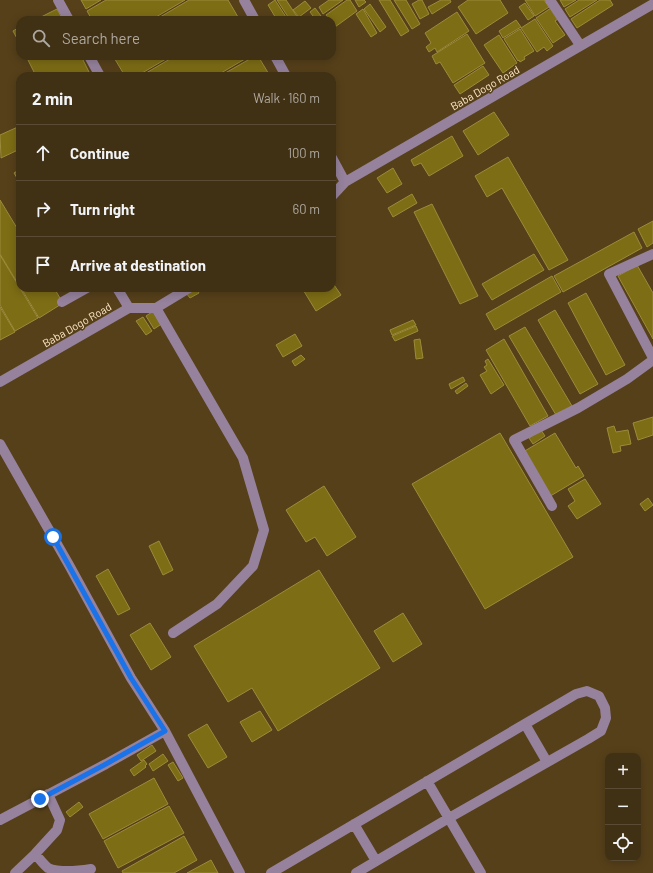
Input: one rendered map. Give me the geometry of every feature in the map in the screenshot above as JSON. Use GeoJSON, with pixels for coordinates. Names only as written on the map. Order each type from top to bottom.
{"type":"FeatureCollection","features":[{"type":"Feature","properties":{"kind":"street"},"geometry":{"type":"LineString","coordinates":[[58,0],[67,16]]}},
{"type":"Feature","properties":{"kind":"street"},"geometry":{"type":"LineString","coordinates":[[244,0],[253,16]]}},
{"type":"Feature","properties":{"kind":"street"},"geometry":{"type":"LineString","coordinates":[[550,0],[580,45]]}},
{"type":"Feature","properties":{"kind":"street","name":"Baba Dogo Road"},"geometry":{"type":"LineString","coordinates":[[336,192],[345,182],[653,4]]}},
{"type":"Feature","properties":{"kind":"street"},"geometry":{"type":"LineString","coordinates":[[91,60],[98,72]]}},
{"type":"Feature","properties":{"kind":"street"},"geometry":{"type":"LineString","coordinates":[[277,60],[284,72]]}},
{"type":"Feature","properties":{"kind":"street"},"geometry":{"type":"LineString","coordinates":[[336,165],[345,182]]}},
{"type":"Feature","properties":{"kind":"street"},"geometry":{"type":"LineString","coordinates":[[552,506],[514,440],[578,408],[627,379],[653,359],[609,274],[653,254]]}},
{"type":"Feature","properties":{"kind":"street"},"geometry":{"type":"LineString","coordinates":[[62,302],[80,292]]}},
{"type":"Feature","properties":{"kind":"street"},"geometry":{"type":"LineString","coordinates":[[119,292],[129,308]]}},
{"type":"Feature","properties":{"kind":"street"},"geometry":{"type":"LineString","coordinates":[[173,633],[217,604],[253,566],[264,530],[243,458],[156,308],[182,292]]}},
{"type":"Feature","properties":{"kind":"street","name":"Baba Dogo Road"},"geometry":{"type":"LineString","coordinates":[[0,382],[129,308],[156,308]]}},
{"type":"Feature","properties":{"kind":"street"},"geometry":{"type":"LineString","coordinates":[[0,444],[131,678],[165,731],[240,873]]}},
{"type":"Feature","properties":{"kind":"street"},"geometry":{"type":"LineString","coordinates":[[271,873],[576,694],[587,691],[599,696],[605,708],[606,718],[601,731],[356,873]]}},
{"type":"Feature","properties":{"kind":"street"},"geometry":{"type":"LineString","coordinates":[[525,724],[547,762]]}},
{"type":"Feature","properties":{"kind":"street"},"geometry":{"type":"LineString","coordinates":[[0,820],[165,731]]}},
{"type":"Feature","properties":{"kind":"street"},"geometry":{"type":"LineString","coordinates":[[427,781],[481,873]]}},
{"type":"Feature","properties":{"kind":"street"},"geometry":{"type":"LineString","coordinates":[[15,873],[57,830],[60,820],[48,794]]}},
{"type":"Feature","properties":{"kind":"street"},"geometry":{"type":"LineString","coordinates":[[354,824],[376,861]]}},
{"type":"Feature","properties":{"kind":"street"},"geometry":{"type":"LineString","coordinates":[[34,854],[47,867],[57,872],[91,869]]}},
{"type":"Feature","properties":{"kind":"building"},"geometry":{"type":"Polygon","coordinates":[[[81,0],[101,0],[86,9],[81,0]]]}},
{"type":"Feature","properties":{"kind":"building"},"geometry":{"type":"Polygon","coordinates":[[[106,0],[185,0],[158,16],[90,16],[87,11],[106,0]]]}},
{"type":"Feature","properties":{"kind":"building"},"geometry":{"type":"Polygon","coordinates":[[[189,0],[228,0],[237,16],[162,16],[189,0]]]}},
{"type":"Feature","properties":{"kind":"building"},"geometry":{"type":"Polygon","coordinates":[[[275,0],[285,16],[275,16],[268,5],[275,0]]]}},
{"type":"Feature","properties":{"kind":"building"},"geometry":{"type":"Polygon","coordinates":[[[277,0],[286,0],[297,16],[287,16],[277,0]]]}},
{"type":"Feature","properties":{"kind":"building"},"geometry":{"type":"Polygon","coordinates":[[[329,0],[343,0],[323,14],[319,7],[329,0]]]}},
{"type":"Feature","properties":{"kind":"building"},"geometry":{"type":"Polygon","coordinates":[[[347,0],[350,0],[357,11],[336,26],[336,16],[326,15],[347,0]]]}},
{"type":"Feature","properties":{"kind":"building"},"geometry":{"type":"Polygon","coordinates":[[[355,0],[364,0],[366,2],[359,7],[355,0]]]}},
{"type":"Feature","properties":{"kind":"building"},"geometry":{"type":"Polygon","coordinates":[[[379,0],[390,0],[409,31],[401,36],[379,0]]]}},
{"type":"Feature","properties":{"kind":"building"},"geometry":{"type":"Polygon","coordinates":[[[394,0],[406,0],[420,24],[412,29],[394,0]]]}},
{"type":"Feature","properties":{"kind":"building"},"geometry":{"type":"Polygon","coordinates":[[[422,0],[429,14],[420,19],[412,4],[422,0]]]}},
{"type":"Feature","properties":{"kind":"building"},"geometry":{"type":"Polygon","coordinates":[[[441,0],[450,0],[451,2],[432,14],[428,7],[441,0]]]}},
{"type":"Feature","properties":{"kind":"building"},"geometry":{"type":"Polygon","coordinates":[[[468,0],[500,0],[508,13],[476,34],[458,7],[468,0]]]}},
{"type":"Feature","properties":{"kind":"building"},"geometry":{"type":"Polygon","coordinates":[[[525,0],[544,0],[549,7],[535,16],[525,0]]]}},
{"type":"Feature","properties":{"kind":"building"},"geometry":{"type":"Polygon","coordinates":[[[560,0],[576,0],[564,7],[560,0]]]}},
{"type":"Feature","properties":{"kind":"building"},"geometry":{"type":"Polygon","coordinates":[[[579,0],[597,0],[570,17],[565,9],[579,0]]]}},
{"type":"Feature","properties":{"kind":"building"},"geometry":{"type":"Polygon","coordinates":[[[600,0],[610,0],[613,5],[577,28],[571,19],[600,0]]]}},
{"type":"Feature","properties":{"kind":"building"},"geometry":{"type":"Polygon","coordinates":[[[305,1],[311,8],[300,16],[298,16],[293,10],[305,1]]]}},
{"type":"Feature","properties":{"kind":"building"},"geometry":{"type":"Polygon","coordinates":[[[525,3],[534,16],[528,20],[519,7],[525,3]]]}},
{"type":"Feature","properties":{"kind":"building"},"geometry":{"type":"Polygon","coordinates":[[[370,4],[386,27],[380,32],[364,9],[370,4]]]}},
{"type":"Feature","properties":{"kind":"building"},"geometry":{"type":"Polygon","coordinates":[[[315,8],[321,16],[313,16],[310,12],[315,8]]]}},
{"type":"Feature","properties":{"kind":"building"},"geometry":{"type":"Polygon","coordinates":[[[551,8],[558,19],[555,21],[565,35],[553,43],[536,18],[551,8]]]}},
{"type":"Feature","properties":{"kind":"building"},"geometry":{"type":"Polygon","coordinates":[[[57,9],[61,16],[43,16],[57,9]]]}},
{"type":"Feature","properties":{"kind":"building"},"geometry":{"type":"Polygon","coordinates":[[[363,9],[377,33],[371,37],[356,14],[363,9]]]}},
{"type":"Feature","properties":{"kind":"building"},"geometry":{"type":"Polygon","coordinates":[[[457,12],[469,31],[437,52],[435,48],[429,52],[426,47],[431,43],[425,33],[457,12]]]}},
{"type":"Feature","properties":{"kind":"building"},"geometry":{"type":"Polygon","coordinates":[[[535,19],[553,46],[547,51],[544,47],[537,52],[521,28],[535,19]]]}},
{"type":"Feature","properties":{"kind":"building"},"geometry":{"type":"Polygon","coordinates":[[[516,20],[521,27],[503,38],[499,31],[516,20]]]}},
{"type":"Feature","properties":{"kind":"building"},"geometry":{"type":"Polygon","coordinates":[[[16,29],[16,37],[13,31],[16,29]]]}},
{"type":"Feature","properties":{"kind":"building"},"geometry":{"type":"Polygon","coordinates":[[[520,29],[534,51],[524,57],[525,59],[520,62],[504,39],[520,29]]]}},
{"type":"Feature","properties":{"kind":"building"},"geometry":{"type":"Polygon","coordinates":[[[467,34],[485,63],[453,83],[440,62],[436,64],[432,56],[467,34]]]}},
{"type":"Feature","properties":{"kind":"building"},"geometry":{"type":"Polygon","coordinates":[[[499,35],[517,63],[503,73],[484,45],[499,35]]]}},
{"type":"Feature","properties":{"kind":"building"},"geometry":{"type":"Polygon","coordinates":[[[28,60],[83,60],[89,72],[34,72],[28,60]]]}},
{"type":"Feature","properties":{"kind":"building"},"geometry":{"type":"Polygon","coordinates":[[[115,60],[164,60],[144,72],[123,72],[115,60]]]}},
{"type":"Feature","properties":{"kind":"building"},"geometry":{"type":"Polygon","coordinates":[[[168,60],[243,60],[223,72],[148,72],[168,60]]]}},
{"type":"Feature","properties":{"kind":"building"},"geometry":{"type":"Polygon","coordinates":[[[248,60],[260,60],[268,72],[227,72],[248,60]]]}},
{"type":"Feature","properties":{"kind":"building"},"geometry":{"type":"Polygon","coordinates":[[[483,66],[489,75],[460,94],[454,85],[483,66]]]}},
{"type":"Feature","properties":{"kind":"building"},"geometry":{"type":"Polygon","coordinates":[[[494,112],[509,135],[478,155],[463,131],[494,112]]]}},
{"type":"Feature","properties":{"kind":"building"},"geometry":{"type":"Polygon","coordinates":[[[16,128],[16,151],[1,158],[0,135],[16,128]]]}},
{"type":"Feature","properties":{"kind":"building"},"geometry":{"type":"Polygon","coordinates":[[[452,136],[463,156],[429,176],[421,163],[414,166],[411,160],[452,136]]]}},
{"type":"Feature","properties":{"kind":"building"},"geometry":{"type":"Polygon","coordinates":[[[508,157],[568,260],[549,270],[502,188],[487,197],[475,176],[508,157]]]}},
{"type":"Feature","properties":{"kind":"building"},"geometry":{"type":"Polygon","coordinates":[[[393,168],[402,184],[387,193],[377,178],[393,168]]]}},
{"type":"Feature","properties":{"kind":"building"},"geometry":{"type":"Polygon","coordinates":[[[412,194],[417,203],[393,217],[388,208],[412,194]]]}},
{"type":"Feature","properties":{"kind":"building"},"geometry":{"type":"Polygon","coordinates":[[[0,200],[16,226],[16,280],[0,254],[0,200]]]}},
{"type":"Feature","properties":{"kind":"building"},"geometry":{"type":"Polygon","coordinates":[[[432,204],[478,296],[460,304],[414,212],[432,204]]]}},
{"type":"Feature","properties":{"kind":"building"},"geometry":{"type":"Polygon","coordinates":[[[653,221],[653,243],[647,247],[638,229],[653,221]]]}},
{"type":"Feature","properties":{"kind":"building"},"geometry":{"type":"Polygon","coordinates":[[[634,232],[642,248],[563,292],[554,276],[634,232]]]}},
{"type":"Feature","properties":{"kind":"building"},"geometry":{"type":"Polygon","coordinates":[[[534,254],[544,270],[492,300],[482,284],[534,254]]]}},
{"type":"Feature","properties":{"kind":"building"},"geometry":{"type":"Polygon","coordinates":[[[0,255],[16,282],[16,292],[22,292],[38,318],[15,331],[0,305],[0,255]]]}},
{"type":"Feature","properties":{"kind":"building"},"geometry":{"type":"Polygon","coordinates":[[[637,265],[653,293],[653,339],[618,276],[637,265]]]}},
{"type":"Feature","properties":{"kind":"building"},"geometry":{"type":"Polygon","coordinates":[[[552,276],[561,292],[495,330],[486,314],[552,276]]]}},
{"type":"Feature","properties":{"kind":"building"},"geometry":{"type":"Polygon","coordinates":[[[336,288],[341,295],[316,311],[304,292],[336,292],[336,288]]]}},
{"type":"Feature","properties":{"kind":"building"},"geometry":{"type":"Polygon","coordinates":[[[23,292],[56,292],[63,303],[39,318],[23,292]]]}},
{"type":"Feature","properties":{"kind":"building"},"geometry":{"type":"Polygon","coordinates":[[[198,292],[199,293],[190,298],[186,293],[198,292]]]}},
{"type":"Feature","properties":{"kind":"building"},"geometry":{"type":"Polygon","coordinates":[[[586,293],[625,365],[606,375],[568,303],[586,293]]]}},
{"type":"Feature","properties":{"kind":"building"},"geometry":{"type":"Polygon","coordinates":[[[0,307],[15,332],[0,340],[0,307]]]}},
{"type":"Feature","properties":{"kind":"building"},"geometry":{"type":"Polygon","coordinates":[[[155,310],[163,323],[154,329],[146,316],[155,310]]]}},
{"type":"Feature","properties":{"kind":"building"},"geometry":{"type":"Polygon","coordinates":[[[555,310],[598,384],[580,394],[538,320],[555,310]]]}},
{"type":"Feature","properties":{"kind":"building"},"geometry":{"type":"Polygon","coordinates":[[[143,317],[152,331],[146,335],[136,321],[143,317]]]}},
{"type":"Feature","properties":{"kind":"building"},"geometry":{"type":"Polygon","coordinates":[[[413,320],[416,325],[392,335],[390,330],[413,320]]]}},
{"type":"Feature","properties":{"kind":"building"},"geometry":{"type":"Polygon","coordinates":[[[416,326],[418,331],[395,341],[392,336],[416,326]]]}},
{"type":"Feature","properties":{"kind":"building"},"geometry":{"type":"Polygon","coordinates":[[[525,327],[572,406],[556,415],[509,336],[525,327]]]}},
{"type":"Feature","properties":{"kind":"building"},"geometry":{"type":"Polygon","coordinates":[[[295,334],[302,346],[283,357],[276,345],[295,334]]]}},
{"type":"Feature","properties":{"kind":"building"},"geometry":{"type":"Polygon","coordinates":[[[420,339],[423,358],[416,359],[414,340],[420,339]]]}},
{"type":"Feature","properties":{"kind":"building"},"geometry":{"type":"Polygon","coordinates":[[[504,339],[548,416],[530,426],[486,350],[504,339]]]}},
{"type":"Feature","properties":{"kind":"building"},"geometry":{"type":"Polygon","coordinates":[[[301,355],[305,359],[295,366],[292,361],[301,355]]]}},
{"type":"Feature","properties":{"kind":"building"},"geometry":{"type":"Polygon","coordinates":[[[488,359],[504,385],[491,394],[480,375],[487,371],[484,367],[487,365],[485,361],[488,359]]]}},
{"type":"Feature","properties":{"kind":"building"},"geometry":{"type":"Polygon","coordinates":[[[463,377],[465,381],[451,389],[449,384],[463,377]]]}},
{"type":"Feature","properties":{"kind":"building"},"geometry":{"type":"Polygon","coordinates":[[[466,383],[468,386],[457,394],[455,391],[466,383]]]}},
{"type":"Feature","properties":{"kind":"building"},"geometry":{"type":"Polygon","coordinates":[[[653,417],[653,435],[638,440],[633,423],[653,417]]]}},
{"type":"Feature","properties":{"kind":"building"},"geometry":{"type":"Polygon","coordinates":[[[614,426],[616,432],[628,430],[631,444],[620,446],[621,451],[613,453],[607,428],[614,426]]]}},
{"type":"Feature","properties":{"kind":"building"},"geometry":{"type":"Polygon","coordinates":[[[541,430],[545,436],[533,444],[529,438],[541,430]]]}},
{"type":"Feature","properties":{"kind":"building"},"geometry":{"type":"Polygon","coordinates":[[[500,433],[573,557],[485,609],[412,484],[500,433]]]}},
{"type":"Feature","properties":{"kind":"building"},"geometry":{"type":"Polygon","coordinates":[[[555,433],[576,468],[578,466],[584,476],[547,498],[523,452],[555,433]]]}},
{"type":"Feature","properties":{"kind":"building"},"geometry":{"type":"Polygon","coordinates":[[[585,479],[601,504],[577,519],[568,506],[575,501],[568,489],[585,479]]]}},
{"type":"Feature","properties":{"kind":"building"},"geometry":{"type":"Polygon","coordinates":[[[324,486],[356,537],[327,556],[315,537],[306,542],[286,510],[324,486]]]}},
{"type":"Feature","properties":{"kind":"building"},"geometry":{"type":"Polygon","coordinates":[[[648,498],[653,505],[645,511],[640,504],[648,498]]]}},
{"type":"Feature","properties":{"kind":"building"},"geometry":{"type":"Polygon","coordinates":[[[159,541],[173,570],[163,575],[149,546],[159,541]]]}},
{"type":"Feature","properties":{"kind":"building"},"geometry":{"type":"Polygon","coordinates":[[[108,569],[130,609],[118,615],[96,576],[108,569]]]}},
{"type":"Feature","properties":{"kind":"building"},"geometry":{"type":"Polygon","coordinates":[[[319,570],[380,668],[278,731],[252,688],[228,702],[194,646],[319,570]]]}},
{"type":"Feature","properties":{"kind":"building"},"geometry":{"type":"Polygon","coordinates":[[[403,613],[422,644],[393,662],[374,631],[403,613]]]}},
{"type":"Feature","properties":{"kind":"building"},"geometry":{"type":"Polygon","coordinates":[[[150,623],[171,657],[151,670],[130,635],[150,623]]]}},
{"type":"Feature","properties":{"kind":"building"},"geometry":{"type":"Polygon","coordinates":[[[260,711],[272,730],[252,742],[240,722],[260,711]]]}},
{"type":"Feature","properties":{"kind":"building"},"geometry":{"type":"Polygon","coordinates":[[[207,724],[227,757],[208,768],[188,735],[207,724]]]}},
{"type":"Feature","properties":{"kind":"building"},"geometry":{"type":"Polygon","coordinates":[[[152,745],[156,751],[141,761],[137,755],[152,745]]]}},
{"type":"Feature","properties":{"kind":"building"},"geometry":{"type":"Polygon","coordinates":[[[163,754],[168,761],[153,771],[149,764],[163,754]]]}},
{"type":"Feature","properties":{"kind":"building"},"geometry":{"type":"Polygon","coordinates":[[[144,760],[147,764],[145,766],[146,767],[134,776],[130,770],[144,760]]]}},
{"type":"Feature","properties":{"kind":"building"},"geometry":{"type":"Polygon","coordinates":[[[173,762],[183,778],[178,781],[168,765],[173,762]]]}},
{"type":"Feature","properties":{"kind":"building"},"geometry":{"type":"Polygon","coordinates":[[[154,778],[168,804],[103,839],[89,814],[154,778]]]}},
{"type":"Feature","properties":{"kind":"building"},"geometry":{"type":"Polygon","coordinates":[[[79,802],[83,807],[70,817],[66,812],[79,802]]]}},
{"type":"Feature","properties":{"kind":"building"},"geometry":{"type":"Polygon","coordinates":[[[169,806],[184,833],[118,868],[104,841],[169,806]]]}},
{"type":"Feature","properties":{"kind":"building"},"geometry":{"type":"Polygon","coordinates":[[[184,836],[197,860],[174,873],[123,873],[122,871],[184,836]]]}},
{"type":"Feature","properties":{"kind":"building"},"geometry":{"type":"Polygon","coordinates":[[[211,860],[218,873],[187,873],[211,860]]]}},
{"type":"Feature","properties":{"kind":"route"},"geometry":{"type":"LineString","coordinates":[[40,799],[165,731],[131,678],[53,537]]}}]}
